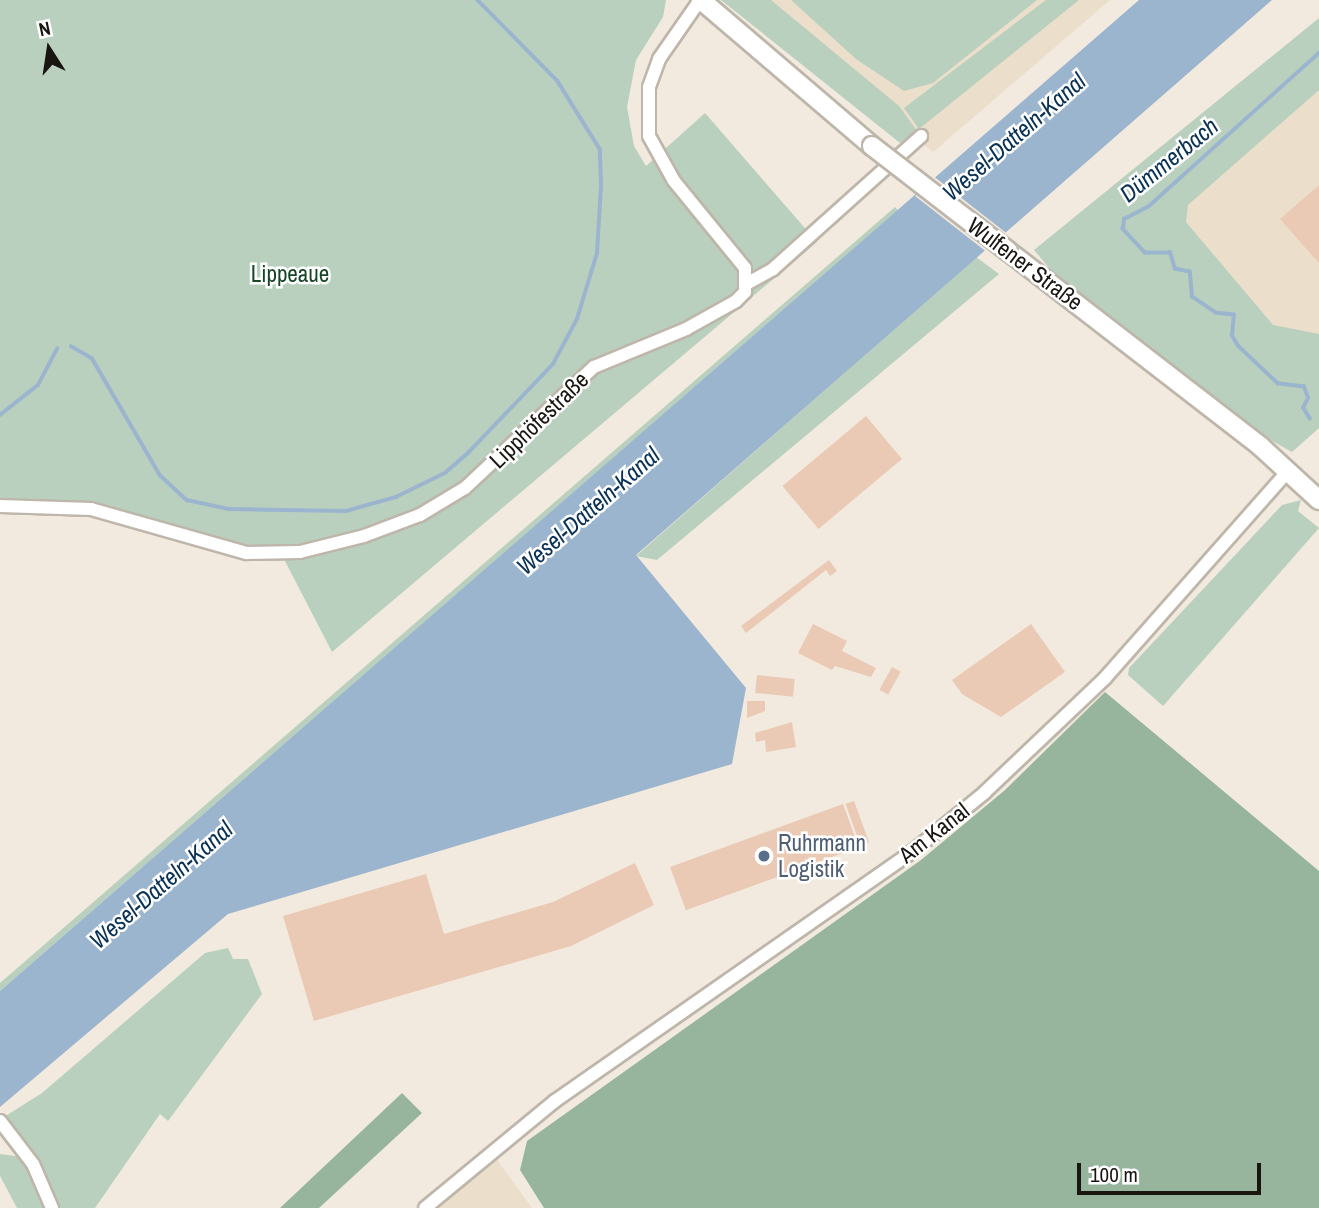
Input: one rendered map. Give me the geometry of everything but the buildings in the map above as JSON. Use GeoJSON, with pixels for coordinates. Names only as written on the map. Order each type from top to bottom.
{"type":"FeatureCollection","features":[{"type":"Feature","properties":{"kind":"main road","name":"Wulfener Straße"},"geometry":{"type":"LineString","coordinates":[[701,0],[872,146],[1008,251],[1319,500]]}},
{"type":"Feature","properties":{"kind":"street"},"geometry":{"type":"LineString","coordinates":[[701,0],[659,59],[649,87],[649,136],[674,181],[745,268],[748,283]]}},
{"type":"Feature","properties":{"kind":"street","name":"Lipphöfestraße"},"geometry":{"type":"LineString","coordinates":[[0,506],[91,509],[247,553],[300,552],[363,536],[420,515],[465,488],[582,375],[720,311],[741,296],[748,283],[773,269],[921,136]]}},
{"type":"Feature","properties":{"kind":"street","name":"Am Kanal"},"geometry":{"type":"LineString","coordinates":[[425,1208],[555,1101],[913,850],[984,793],[1111,671],[1287,472]]}},
{"type":"Feature","properties":{"kind":"street"},"geometry":{"type":"LineString","coordinates":[[4,1125],[35,1168],[52,1208]]}},
{"type":"Feature","properties":{"kind":"shaded area"},"geometry":{"type":"Polygon","coordinates":[[[764,0],[1110,0],[933,152],[816,57],[764,0]]]}},
{"type":"Feature","properties":{"kind":"shaded area"},"geometry":{"type":"Polygon","coordinates":[[[1319,22],[1319,397],[1090,223],[1319,22]]]}},
{"type":"Feature","properties":{"kind":"shaded area"},"geometry":{"type":"Polygon","coordinates":[[[495,1157],[532,1208],[439,1208],[495,1157]]]}},
{"type":"Feature","properties":{"kind":"green space","name":"Lippeaue"},"geometry":{"type":"Polygon","coordinates":[[[0,0],[666,0],[663,17],[636,60],[627,107],[634,146],[646,166],[705,113],[817,242],[332,652],[285,561],[399,530],[446,508],[520,448],[583,386],[582,370],[460,492],[406,523],[274,553],[82,508],[0,506],[0,0]]]}},
{"type":"Feature","properties":{"kind":"green space"},"geometry":{"type":"Polygon","coordinates":[[[721,0],[771,0],[899,106],[917,131],[900,143],[721,0]]]}},
{"type":"Feature","properties":{"kind":"green space"},"geometry":{"type":"Polygon","coordinates":[[[791,0],[1037,0],[933,83],[904,91],[856,59],[791,0]]]}},
{"type":"Feature","properties":{"kind":"green space"},"geometry":{"type":"Polygon","coordinates":[[[1046,0],[1079,0],[919,129],[904,108],[1046,0]]]}},
{"type":"Feature","properties":{"kind":"green space"},"geometry":{"type":"Polygon","coordinates":[[[1319,18],[1319,90],[1188,205],[1186,222],[1273,325],[1319,334],[1319,428],[1292,452],[1263,436],[1056,276],[1034,250],[1319,18]]]}},
{"type":"Feature","properties":{"kind":"green space"},"geometry":{"type":"Polygon","coordinates":[[[895,207],[898,210],[0,991],[0,983],[895,207]]]}},
{"type":"Feature","properties":{"kind":"green space"},"geometry":{"type":"Polygon","coordinates":[[[976,257],[999,274],[657,560],[636,556],[976,257]]]}},
{"type":"Feature","properties":{"kind":"green space"},"geometry":{"type":"Polygon","coordinates":[[[1301,500],[1298,511],[1319,528],[1163,706],[1128,675],[1129,668],[1282,505],[1301,500]]]}},
{"type":"Feature","properties":{"kind":"green space"},"geometry":{"type":"Polygon","coordinates":[[[1105,692],[1319,871],[1319,1208],[544,1208],[520,1170],[527,1141],[921,860],[1005,790],[1105,692]]]}},
{"type":"Feature","properties":{"kind":"green space"},"geometry":{"type":"Polygon","coordinates":[[[228,948],[233,959],[248,959],[262,994],[168,1121],[160,1114],[95,1208],[57,1208],[37,1160],[4,1117],[42,1093],[205,953],[228,948]]]}},
{"type":"Feature","properties":{"kind":"green space"},"geometry":{"type":"Polygon","coordinates":[[[402,1093],[422,1113],[319,1208],[280,1208],[402,1093]]]}},
{"type":"Feature","properties":{"kind":"green space"},"geometry":{"type":"Polygon","coordinates":[[[0,1154],[22,1157],[47,1208],[17,1208],[0,1176],[0,1154]]]}},
{"type":"Feature","properties":{"kind":"water","name":"Wesel-Datteln-Kanal"},"geometry":{"type":"Polygon","coordinates":[[[1139,0],[1272,0],[636,555],[746,688],[732,764],[228,914],[0,1107],[0,991],[1139,0]]]}},
{"type":"Feature","properties":{"kind":"pier"},"geometry":{"type":"Polygon","coordinates":[[[932,175],[1007,233],[990,255],[915,196],[932,175]]]}},
{"type":"Feature","properties":{"kind":"waterway"},"geometry":{"type":"LineString","coordinates":[[71,346],[92,358],[160,475],[187,500],[229,509],[346,511],[396,497],[445,473],[469,452],[553,364],[577,319],[597,253],[600,150],[557,81],[477,0]]}},
{"type":"Feature","properties":{"kind":"waterway","name":"Dümmerbach"},"geometry":{"type":"LineString","coordinates":[[1310,419],[1303,408],[1308,398],[1304,387],[1278,384],[1238,346],[1232,336],[1234,315],[1216,313],[1192,297],[1190,272],[1175,269],[1170,253],[1145,253],[1123,229],[1124,219],[1149,206],[1319,53]]}},
{"type":"Feature","properties":{"kind":"waterway"},"geometry":{"type":"LineString","coordinates":[[0,415],[38,385],[57,349]]}},
{"type":"Feature","properties":{"kind":"place","name":"Ruhrmann Logistik"},"geometry":{"type":"Point","coordinates":[764,856]}}]}
